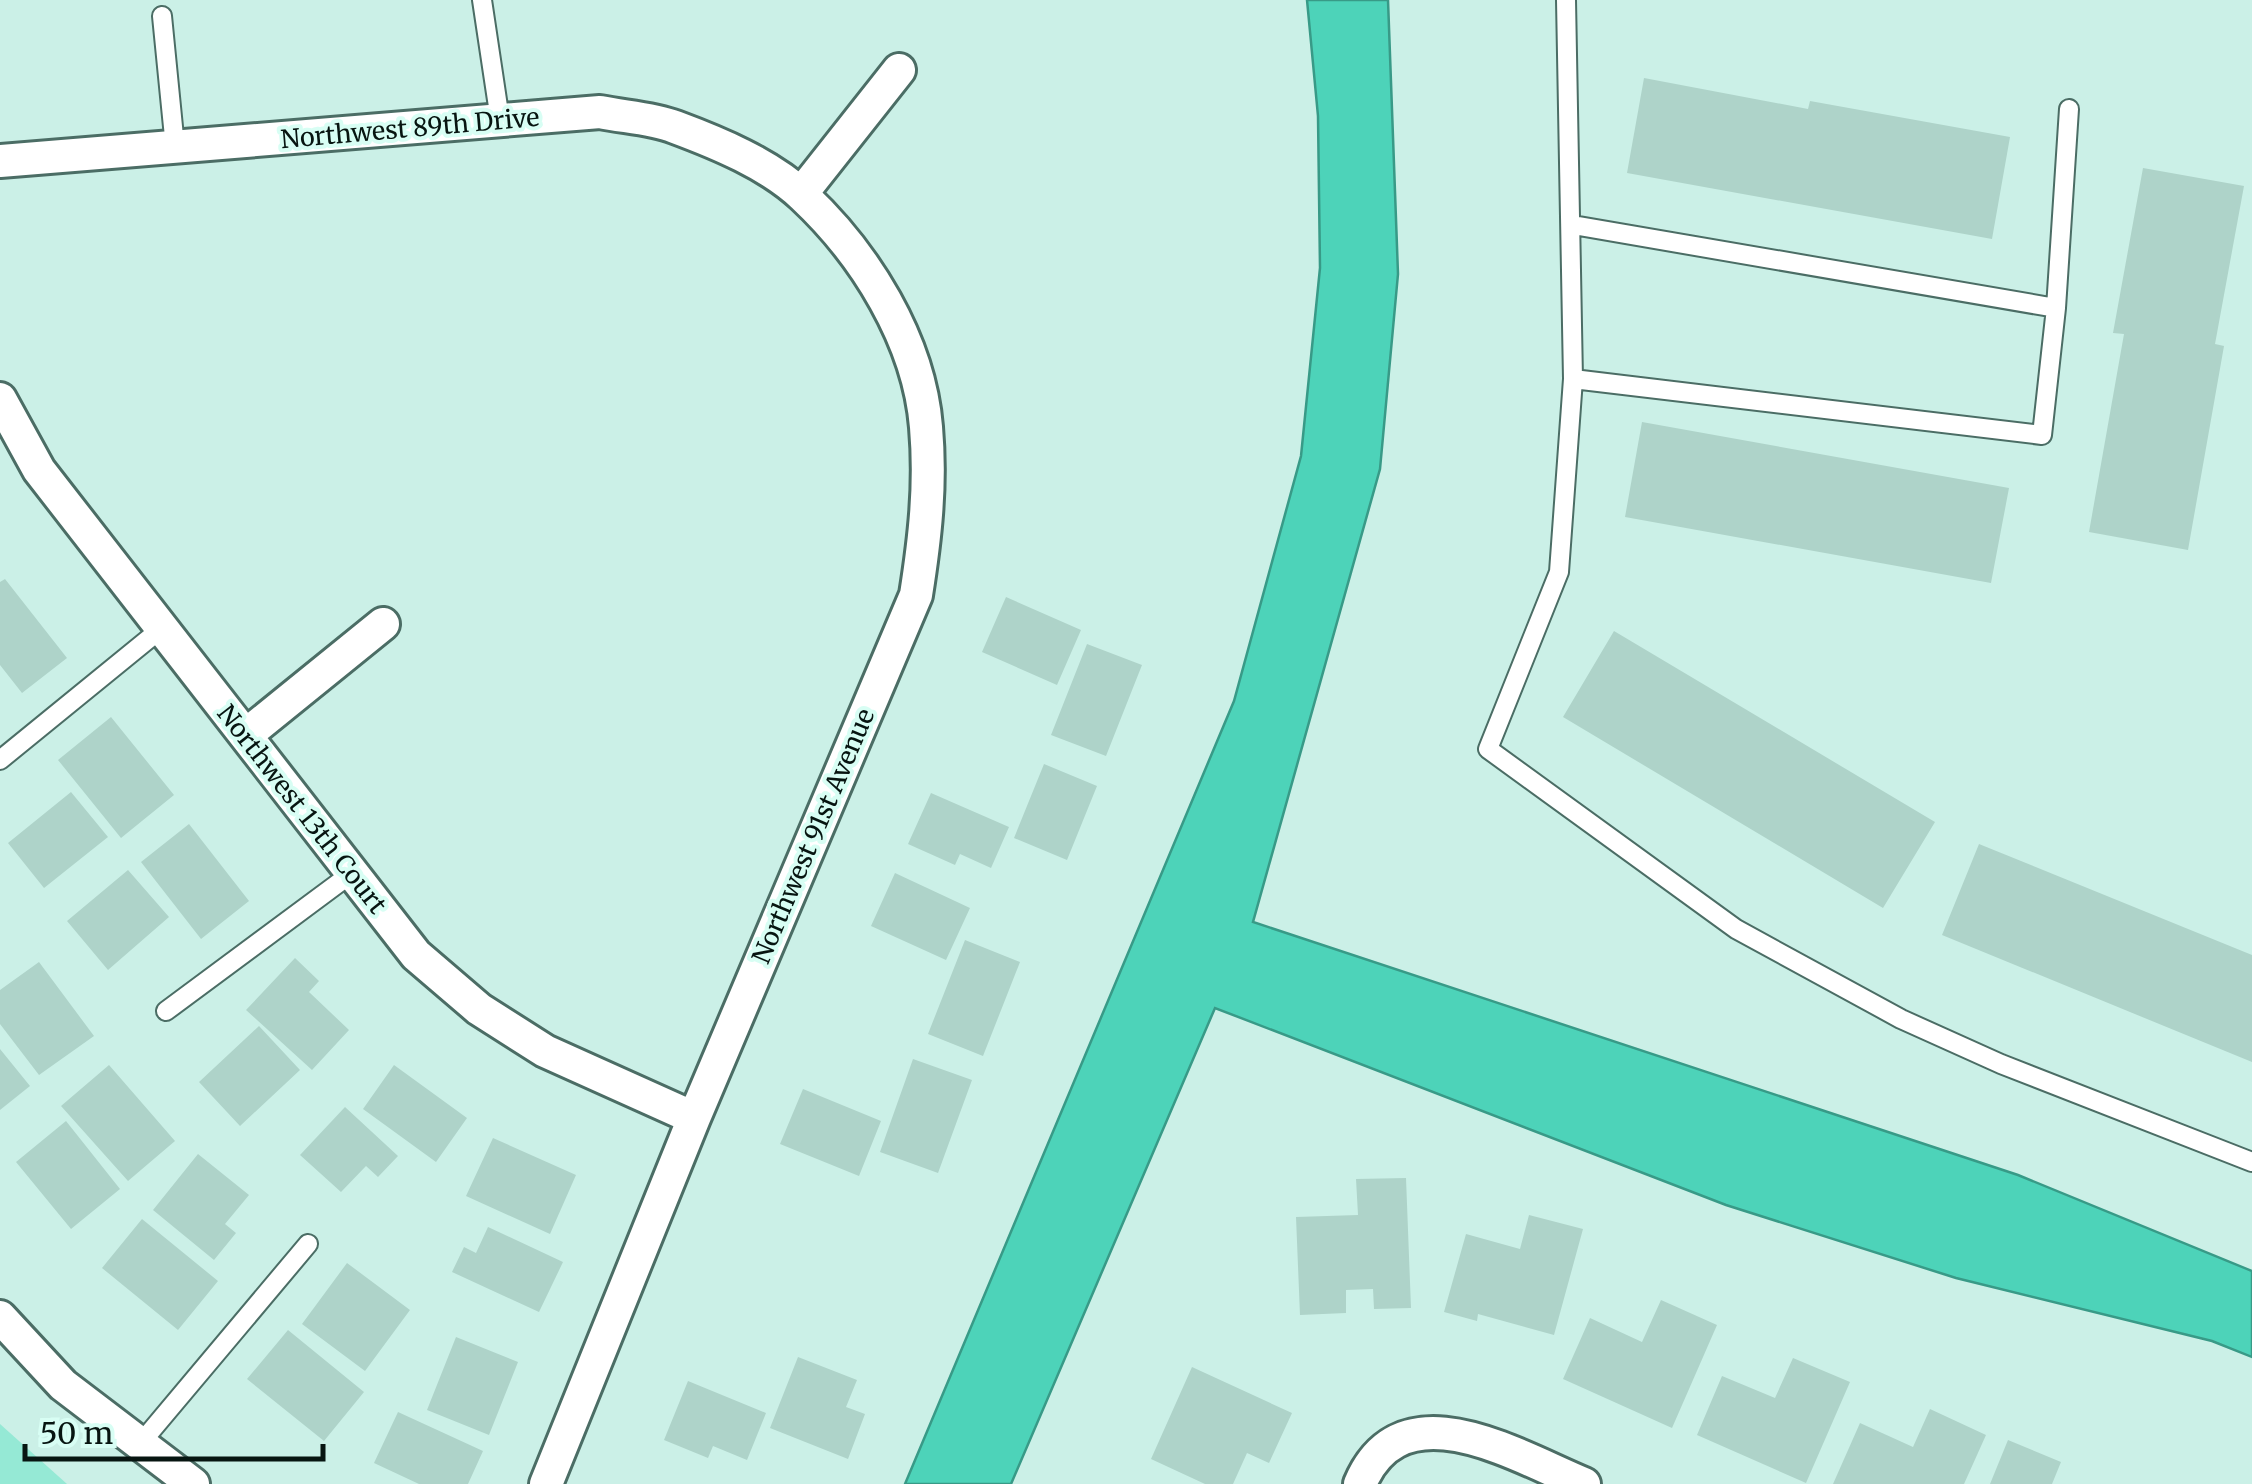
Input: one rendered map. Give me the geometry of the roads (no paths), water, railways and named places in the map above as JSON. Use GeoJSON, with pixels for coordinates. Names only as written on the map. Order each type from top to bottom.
{"type":"FeatureCollection","features":[{"type":"Feature","properties":{"kind":"street"},"geometry":{"type":"LineString","coordinates":[[802,194],[899,70]]}},
{"type":"Feature","properties":{"kind":"street","name":"Northwest 89th Drive"},"geometry":{"type":"LineString","coordinates":[[0,161],[600,112],[671,125],[736,152],[802,194]]}},
{"type":"Feature","properties":{"kind":"street","name":"Northwest 91st Avenue"},"geometry":{"type":"LineString","coordinates":[[546,1484],[694,1118],[916,595],[929,514],[926,423],[907,346],[871,275],[802,194]]}},
{"type":"Feature","properties":{"kind":"street","name":"Northwest 13th Court"},"geometry":{"type":"LineString","coordinates":[[0,400],[39,470],[416,955],[479,1010],[545,1051],[694,1118]]}},
{"type":"Feature","properties":{"kind":"street"},"geometry":{"type":"LineString","coordinates":[[246,736],[383,624]]}},
{"type":"Feature","properties":{"kind":"street"},"geometry":{"type":"LineString","coordinates":[[0,1317],[63,1385],[187,1480]]}},
{"type":"Feature","properties":{"kind":"street"},"geometry":{"type":"LineString","coordinates":[[1360,1484],[1369,1463],[1410,1432],[1462,1434],[1584,1484]]}},
{"type":"Feature","properties":{"kind":"lane"},"geometry":{"type":"LineString","coordinates":[[482,0],[500,120]]}},
{"type":"Feature","properties":{"kind":"lane"},"geometry":{"type":"LineString","coordinates":[[1566,0],[1573,379],[1558,572],[1488,749],[1736,929],[1884,1010],[2001,1064],[2252,1162]]}},
{"type":"Feature","properties":{"kind":"lane"},"geometry":{"type":"LineString","coordinates":[[162,16],[176,147]]}},
{"type":"Feature","properties":{"kind":"lane"},"geometry":{"type":"LineString","coordinates":[[1573,379],[2042,435],[2056,308],[2069,109]]}},
{"type":"Feature","properties":{"kind":"lane"},"geometry":{"type":"LineString","coordinates":[[1572,225],[2056,308]]}},
{"type":"Feature","properties":{"kind":"lane"},"geometry":{"type":"LineString","coordinates":[[0,760],[162,628]]}},
{"type":"Feature","properties":{"kind":"lane"},"geometry":{"type":"LineString","coordinates":[[166,1012],[352,873]]}},
{"type":"Feature","properties":{"kind":"lane"},"geometry":{"type":"LineString","coordinates":[[140,1444],[308,1244]]}}]}
